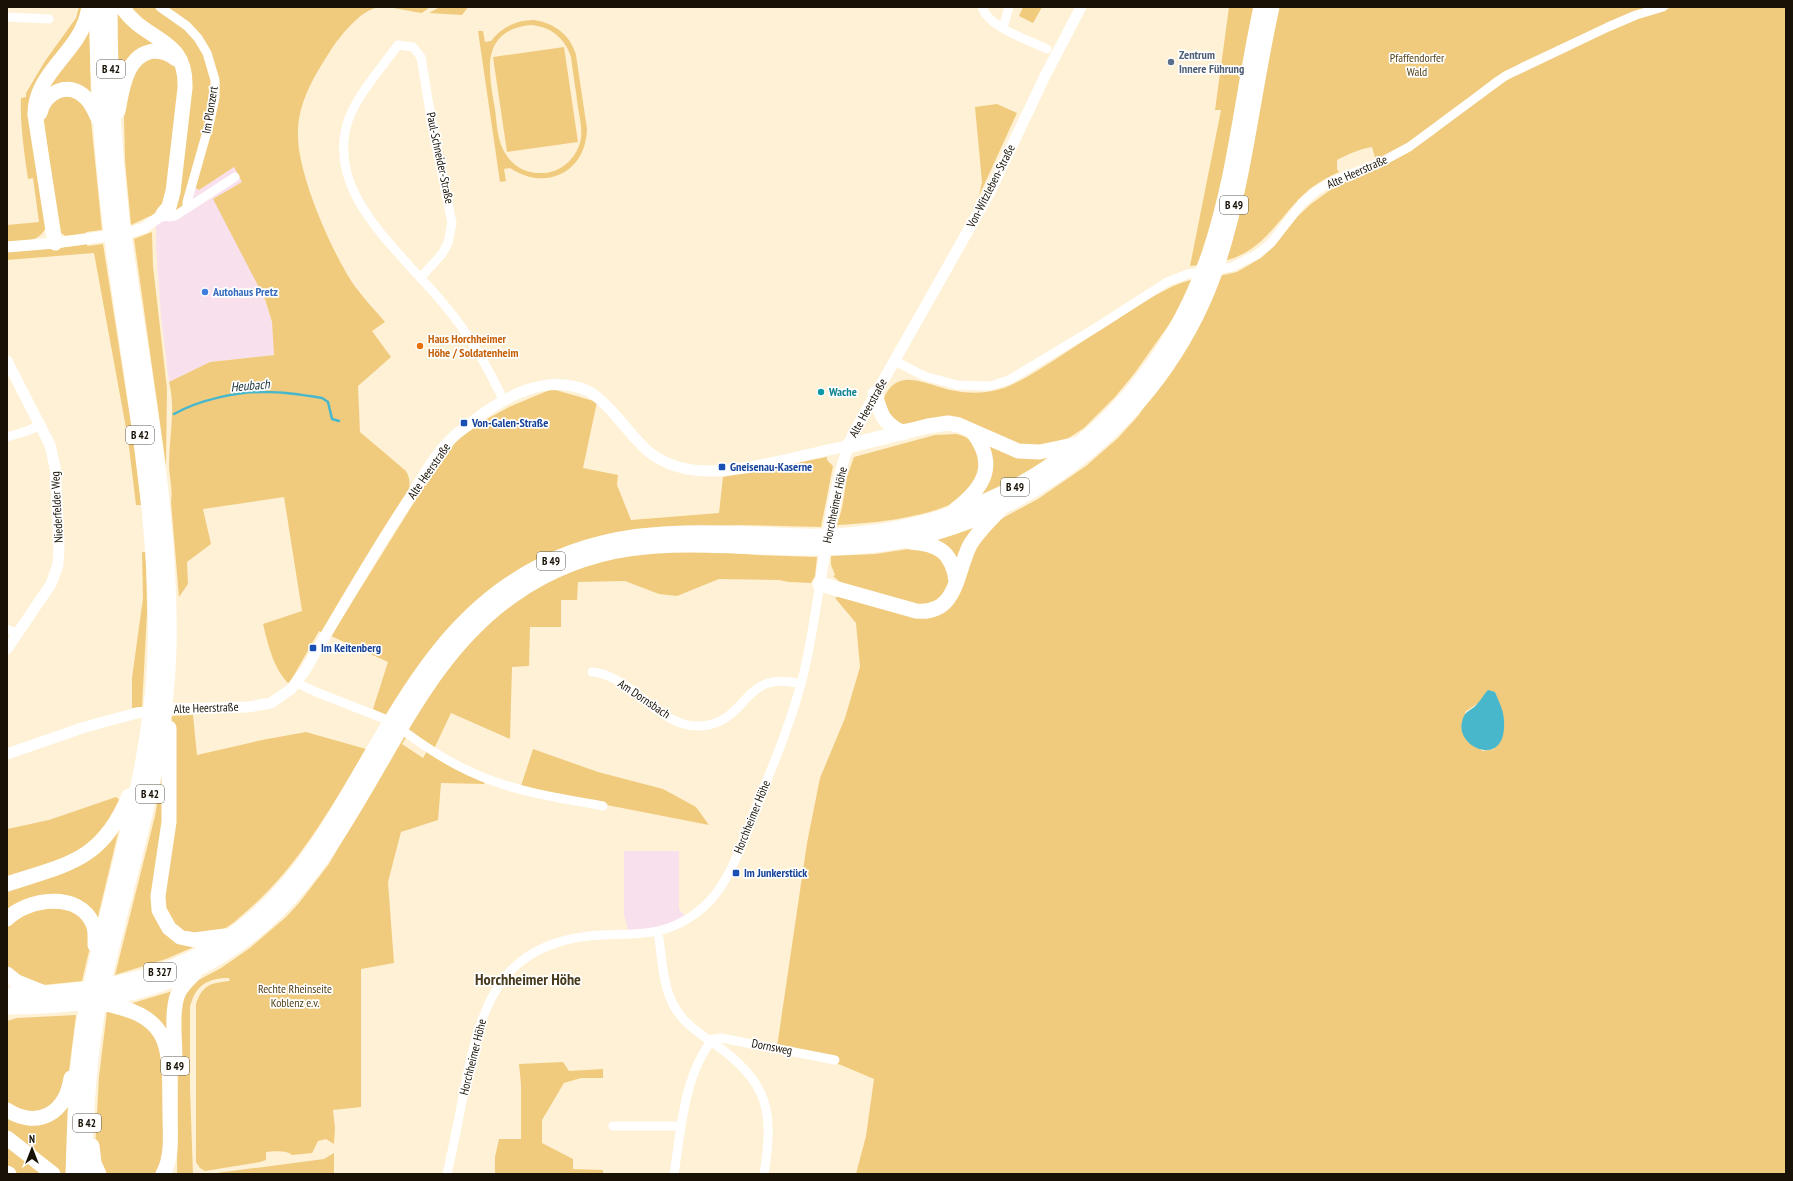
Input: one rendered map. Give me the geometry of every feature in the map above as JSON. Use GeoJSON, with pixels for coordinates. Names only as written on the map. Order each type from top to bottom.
{"type":"FeatureCollection","features":[{"type":"Feature","properties":{"kind":"highway"},"geometry":{"type":"LineString","coordinates":[[54,243],[35,110],[40,88],[80,32],[89,7]]}},
{"type":"Feature","properties":{"kind":"highway","name":"B 42"},"geometry":{"type":"LineString","coordinates":[[77,1173],[78,1069],[83,1026],[95,964],[134,804],[145,749],[154,684],[155,580],[148,491],[112,242],[101,124],[98,7]]}},
{"type":"Feature","properties":{"kind":"highway","name":"B 42"},"geometry":{"type":"LineString","coordinates":[[77,1173],[99,1008],[152,781],[167,677],[168,581],[163,510],[154,430],[125,240],[114,132],[111,79],[110,7]]}},
{"type":"Feature","properties":{"kind":"highway"},"geometry":{"type":"LineString","coordinates":[[122,7],[136,24],[177,53],[183,69],[185,88],[173,192],[164,214]]}},
{"type":"Feature","properties":{"kind":"highway","name":"B 49"},"geometry":{"type":"LineString","coordinates":[[7,1007],[30,1007],[72,998],[92,1002],[160,985],[201,968],[226,953],[257,930],[297,891],[327,852],[375,760],[450,637],[471,615],[493,596],[520,577],[544,564],[588,546],[620,538],[666,533],[850,535],[896,530],[944,517],[980,504],[1010,490],[1052,465],[1080,443],[1118,408],[1153,364],[1178,326],[1200,280],[1216,234],[1227,186],[1261,7]]}},
{"type":"Feature","properties":{"kind":"highway","name":"B 49"},"geometry":{"type":"LineString","coordinates":[[417,690],[476,627],[501,604],[542,578],[595,556],[630,548],[662,545],[711,544],[833,548],[869,546],[897,542],[950,528],[1003,507],[1054,478],[1101,441],[1126,417],[1167,366],[1186,335],[1214,273],[1233,210],[1272,7]]}},
{"type":"Feature","properties":{"kind":"highway"},"geometry":{"type":"LineString","coordinates":[[114,132],[124,83],[130,68],[139,57],[150,52],[162,52],[176,59],[183,69]]}},
{"type":"Feature","properties":{"kind":"highway"},"geometry":{"type":"LineString","coordinates":[[38,130],[39,117],[44,102],[52,93],[65,90],[78,92],[86,98],[101,124]]}},
{"type":"Feature","properties":{"kind":"highway"},"geometry":{"type":"LineString","coordinates":[[874,394],[883,419],[892,427],[903,432]]}},
{"type":"Feature","properties":{"kind":"highway"},"geometry":{"type":"LineString","coordinates":[[848,446],[903,432],[948,423],[959,425],[1010,448],[1025,452],[1049,451],[1080,443]]}},
{"type":"Feature","properties":{"kind":"highway"},"geometry":{"type":"LineString","coordinates":[[944,517],[970,498],[978,488],[984,476],[986,463],[984,451],[972,431]]}},
{"type":"Feature","properties":{"kind":"highway"},"geometry":{"type":"LineString","coordinates":[[820,584],[922,611],[931,610],[944,603],[953,592],[971,544],[984,527],[1003,507]]}},
{"type":"Feature","properties":{"kind":"highway"},"geometry":{"type":"LineString","coordinates":[[897,542],[926,544],[941,550],[951,561],[956,581]]}},
{"type":"Feature","properties":{"kind":"highway"},"geometry":{"type":"LineString","coordinates":[[167,677],[171,698],[169,746],[170,810],[158,896],[159,910],[169,928],[180,937],[186,939],[209,939],[234,933]]}},
{"type":"Feature","properties":{"kind":"highway"},"geometry":{"type":"LineString","coordinates":[[7,884],[72,863],[87,854],[102,842],[120,818],[145,749]]}},
{"type":"Feature","properties":{"kind":"highway","name":"B 49"},"geometry":{"type":"LineString","coordinates":[[234,933],[249,922],[275,897],[306,860],[375,760]]}},
{"type":"Feature","properties":{"kind":"highway"},"geometry":{"type":"LineString","coordinates":[[7,919],[20,910],[41,903],[63,902],[79,907],[85,912],[93,925],[95,934],[95,964]]}},
{"type":"Feature","properties":{"kind":"highway","name":"B 327"},"geometry":{"type":"LineString","coordinates":[[7,996],[46,994],[72,998],[116,996],[147,977],[177,966],[210,949],[234,933]]}},
{"type":"Feature","properties":{"kind":"highway","name":"B 49"},"geometry":{"type":"LineString","coordinates":[[174,1174],[176,1001],[180,989],[201,968]]}},
{"type":"Feature","properties":{"kind":"highway"},"geometry":{"type":"LineString","coordinates":[[7,974],[17,982],[46,994]]}},
{"type":"Feature","properties":{"kind":"highway"},"geometry":{"type":"LineString","coordinates":[[116,996],[132,1011],[148,1020],[162,1036],[167,1048],[169,1068],[170,1148],[168,1164],[163,1174]]}},
{"type":"Feature","properties":{"kind":"highway"},"geometry":{"type":"LineString","coordinates":[[7,1016],[30,1007]]}},
{"type":"Feature","properties":{"kind":"highway"},"geometry":{"type":"LineString","coordinates":[[7,1110],[14,1115],[32,1118],[49,1114],[63,1103],[70,1087],[83,1026]]}},
{"type":"Feature","properties":{"kind":"highway"},"geometry":{"type":"LineString","coordinates":[[90,1071],[93,1157],[99,1174]]}},
{"type":"Feature","properties":{"kind":"highway"},"geometry":{"type":"LineString","coordinates":[[7,1138],[53,1174]]}},
{"type":"Feature","properties":{"kind":"street","name":"Im Plonzert"},"geometry":{"type":"LineString","coordinates":[[160,7],[186,26],[198,38],[207,53],[215,80],[215,97],[210,121],[187,202],[187,208]]}},
{"type":"Feature","properties":{"kind":"street"},"geometry":{"type":"LineString","coordinates":[[982,7],[990,20],[1003,28],[1047,48]]}},
{"type":"Feature","properties":{"kind":"street"},"geometry":{"type":"LineString","coordinates":[[1003,28],[1009,7]]}},
{"type":"Feature","properties":{"kind":"street","name":"Von-Witzleben-Straße"},"geometry":{"type":"LineString","coordinates":[[895,361],[990,192],[1045,76],[1081,7]]}},
{"type":"Feature","properties":{"kind":"street","name":"Alte Heerstraße"},"geometry":{"type":"LineString","coordinates":[[7,754],[85,727],[137,713],[180,708],[248,707],[279,699],[297,682],[387,532],[436,457],[449,440],[504,399],[533,388],[549,384],[564,384],[586,390],[599,399],[632,436],[657,457],[672,466],[690,470],[710,471],[746,468],[848,446],[856,427],[874,394],[895,361],[914,372],[948,384],[974,387],[997,384],[1014,377],[1097,327],[1159,286],[1188,274],[1228,268],[1250,259],[1267,247],[1295,211],[1316,191],[1331,182],[1381,162],[1409,147],[1505,76],[1608,27],[1636,15],[1663,7]]}},
{"type":"Feature","properties":{"kind":"street"},"geometry":{"type":"LineString","coordinates":[[7,17],[49,19]]}},
{"type":"Feature","properties":{"kind":"street","name":"Paul-Schneider-Straße"},"geometry":{"type":"LineString","coordinates":[[398,45],[413,47],[421,57],[432,124],[452,222],[448,243],[442,254],[420,277],[373,224],[354,192],[345,163],[345,133],[349,120],[366,89],[398,45]]}},
{"type":"Feature","properties":{"kind":"street"},"geometry":{"type":"LineString","coordinates":[[7,247],[54,243],[128,233],[144,228],[164,214],[171,218],[235,178]]}},
{"type":"Feature","properties":{"kind":"street"},"geometry":{"type":"LineString","coordinates":[[420,277],[463,328],[504,399]]}},
{"type":"Feature","properties":{"kind":"street","name":"Niederfelder Weg"},"geometry":{"type":"LineString","coordinates":[[7,361],[50,445],[54,462],[58,527],[58,561],[56,572],[49,588],[7,649]]}},
{"type":"Feature","properties":{"kind":"street"},"geometry":{"type":"LineString","coordinates":[[7,437],[41,425]]}},
{"type":"Feature","properties":{"kind":"street","name":"Horchheimer Höhe"},"geometry":{"type":"LineString","coordinates":[[447,1174],[480,1026],[493,994],[506,976],[534,952],[562,941],[591,936],[658,932],[672,927],[690,918],[714,896],[727,875],[748,829],[780,745],[800,684],[809,649],[830,523],[848,446]]}},
{"type":"Feature","properties":{"kind":"street"},"geometry":{"type":"LineString","coordinates":[[7,629],[18,634]]}},
{"type":"Feature","properties":{"kind":"street","name":"Am Dornsbach"},"geometry":{"type":"LineString","coordinates":[[592,672],[613,678],[678,722],[695,726],[711,725],[725,719],[755,690],[767,682],[783,680],[800,684]]}},
{"type":"Feature","properties":{"kind":"street"},"geometry":{"type":"LineString","coordinates":[[297,682],[316,692],[385,719]]}},
{"type":"Feature","properties":{"kind":"street"},"geometry":{"type":"LineString","coordinates":[[405,732],[439,755],[488,779],[529,791],[603,806]]}},
{"type":"Feature","properties":{"kind":"street"},"geometry":{"type":"LineString","coordinates":[[658,932],[665,979],[671,1000],[678,1012],[686,1022],[742,1065],[752,1077],[763,1098],[768,1115],[769,1128],[764,1174]]}},
{"type":"Feature","properties":{"kind":"street","name":"Dornsweg"},"geometry":{"type":"LineString","coordinates":[[711,1042],[713,1038],[721,1038],[835,1060]]}},
{"type":"Feature","properties":{"kind":"street"},"geometry":{"type":"LineString","coordinates":[[674,1174],[681,1126],[694,1073],[700,1058],[711,1042]]}},
{"type":"Feature","properties":{"kind":"street"},"geometry":{"type":"LineString","coordinates":[[613,1126],[681,1126]]}},
{"type":"Feature","properties":{"kind":"shaded area"},"geometry":{"type":"Polygon","coordinates":[[[234,167],[242,182],[256,280],[265,300],[272,322],[275,355],[210,362],[169,382],[161,316],[156,248],[156,226],[162,221],[191,185],[199,190],[234,167]]]}},
{"type":"Feature","properties":{"kind":"shaded area"},"geometry":{"type":"Polygon","coordinates":[[[624,851],[679,851],[679,909],[685,916],[658,928],[628,930],[624,915],[624,851]]]}},
{"type":"Feature","properties":{"kind":"green space"},"geometry":{"type":"Polygon","coordinates":[[[79,7],[85,7],[81,19],[41,78],[46,228],[38,237],[29,241],[7,243],[7,225],[39,222],[33,178],[28,179],[22,128],[21,98],[26,97],[26,93],[45,61],[76,18],[79,7]]]}},
{"type":"Feature","properties":{"kind":"green space"},"geometry":{"type":"Polygon","coordinates":[[[126,7],[380,7],[366,12],[358,18],[344,32],[329,53],[307,92],[300,113],[298,136],[304,171],[310,192],[336,254],[354,285],[385,322],[372,331],[391,357],[358,386],[360,432],[406,471],[410,486],[409,492],[323,633],[319,631],[289,684],[283,678],[275,663],[269,648],[263,624],[302,611],[284,497],[203,509],[211,544],[187,562],[188,584],[179,597],[171,502],[172,492],[169,470],[172,402],[169,382],[210,362],[274,355],[272,322],[265,299],[213,199],[242,182],[234,167],[199,190],[191,185],[182,209],[175,214],[190,79],[126,7]]]}},
{"type":"Feature","properties":{"kind":"green space"},"geometry":{"type":"Polygon","coordinates":[[[380,7],[430,7],[422,13],[380,7]]]}},
{"type":"Feature","properties":{"kind":"green space"},"geometry":{"type":"Polygon","coordinates":[[[440,7],[468,7],[462,15],[429,13],[440,7]]]}},
{"type":"Feature","properties":{"kind":"green space"},"geometry":{"type":"Polygon","coordinates":[[[1023,7],[1042,7],[1033,23],[1019,16],[1023,7]]]}},
{"type":"Feature","properties":{"kind":"green space"},"geometry":{"type":"Polygon","coordinates":[[[1229,7],[1256,7],[1222,189],[1200,265],[1190,266],[1221,110],[1215,110],[1229,7]]]}},
{"type":"Feature","properties":{"kind":"green space","name":"Pfaffendorfer Wald"},"geometry":{"type":"Polygon","coordinates":[[[1277,7],[1650,7],[1609,22],[1523,62],[1494,78],[1405,146],[1376,161],[1372,147],[1358,150],[1337,160],[1337,169],[1339,172],[1307,191],[1259,243],[1238,256],[1224,261],[1277,7]]]}},
{"type":"Feature","properties":{"kind":"green space"},"geometry":{"type":"Polygon","coordinates":[[[1674,7],[1786,7],[1786,1174],[856,1174],[866,1136],[874,1079],[841,1065],[777,1047],[807,843],[820,778],[845,718],[860,667],[856,623],[835,598],[840,596],[933,614],[968,558],[997,521],[1038,499],[1086,466],[1118,438],[1138,416],[1182,352],[1219,276],[1237,272],[1261,258],[1271,249],[1298,216],[1311,204],[1337,185],[1383,166],[1405,154],[1433,135],[1475,101],[1524,69],[1639,17],[1674,7]],[[1495,692],[1465,712],[1469,742],[1483,751],[1494,749],[1498,701],[1495,692]]]}},
{"type":"Feature","properties":{"kind":"green space"},"geometry":{"type":"Polygon","coordinates":[[[117,9],[164,46],[118,79],[117,9]]]}},
{"type":"Feature","properties":{"kind":"green space"},"geometry":{"type":"Polygon","coordinates":[[[89,20],[91,97],[87,94],[41,96],[89,20]]]}},
{"type":"Feature","properties":{"kind":"green space"},"geometry":{"type":"Polygon","coordinates":[[[527,20],[542,22],[555,27],[566,36],[574,48],[587,129],[585,144],[580,157],[572,167],[562,174],[550,178],[537,178],[524,175],[510,168],[504,169],[506,181],[500,182],[478,31],[483,31],[485,42],[491,41],[495,36],[510,25],[527,20]],[[530,25],[514,29],[502,36],[495,45],[491,56],[490,68],[498,133],[504,151],[510,160],[518,167],[528,171],[544,173],[557,170],[573,157],[581,138],[581,123],[571,57],[568,50],[556,34],[537,26],[530,25]]]}},
{"type":"Feature","properties":{"kind":"green space"},"geometry":{"type":"Polygon","coordinates":[[[564,47],[578,142],[507,152],[493,57],[564,47]]]}},
{"type":"Feature","properties":{"kind":"green space"},"geometry":{"type":"Polygon","coordinates":[[[155,55],[175,64],[180,78],[171,168],[162,205],[151,218],[150,216],[131,225],[125,161],[125,101],[135,66],[155,55]]]}},
{"type":"Feature","properties":{"kind":"green space"},"geometry":{"type":"Polygon","coordinates":[[[72,94],[90,111],[102,230],[86,232],[86,235],[66,236],[59,232],[43,114],[52,98],[72,94]]]}},
{"type":"Feature","properties":{"kind":"green space"},"geometry":{"type":"Polygon","coordinates":[[[997,104],[1017,113],[979,196],[982,182],[975,107],[997,104]]]}},
{"type":"Feature","properties":{"kind":"green space"},"geometry":{"type":"Polygon","coordinates":[[[152,232],[153,266],[167,389],[166,466],[134,239],[152,232]]]}},
{"type":"Feature","properties":{"kind":"green space"},"geometry":{"type":"Polygon","coordinates":[[[87,244],[87,246],[103,244],[132,430],[141,505],[136,505],[128,439],[94,253],[7,260],[7,252],[87,244]]]}},
{"type":"Feature","properties":{"kind":"green space"},"geometry":{"type":"Polygon","coordinates":[[[1195,279],[1180,309],[1134,374],[1115,397],[1084,428],[1061,443],[1038,449],[991,436],[911,423],[903,424],[891,420],[883,400],[889,389],[897,382],[915,380],[945,389],[968,392],[986,392],[1004,388],[1032,374],[1155,296],[1178,284],[1195,279]]]}},
{"type":"Feature","properties":{"kind":"green space"},"geometry":{"type":"Polygon","coordinates":[[[552,389],[597,402],[583,468],[618,475],[617,485],[631,520],[719,513],[723,477],[827,457],[827,460],[833,466],[821,527],[739,525],[635,529],[594,538],[570,546],[387,716],[373,709],[388,662],[331,636],[433,472],[459,438],[487,419],[509,407],[552,389]]]}},
{"type":"Feature","properties":{"kind":"green space"},"geometry":{"type":"Polygon","coordinates":[[[956,434],[972,441],[979,452],[980,460],[979,473],[975,483],[969,491],[959,499],[934,511],[918,515],[883,521],[837,525],[842,508],[847,477],[854,457],[935,435],[956,434]]]}},
{"type":"Feature","properties":{"kind":"green space"},"geometry":{"type":"Polygon","coordinates":[[[983,441],[1046,455],[1049,460],[983,498],[980,492],[983,441]]]}},
{"type":"Feature","properties":{"kind":"green space"},"geometry":{"type":"Polygon","coordinates":[[[979,526],[959,560],[934,541],[979,526]]]}},
{"type":"Feature","properties":{"kind":"green space"},"geometry":{"type":"Polygon","coordinates":[[[915,548],[936,552],[951,578],[943,598],[923,607],[841,583],[833,576],[835,575],[831,565],[831,556],[875,554],[915,548]]]}},
{"type":"Feature","properties":{"kind":"green space"},"geometry":{"type":"Polygon","coordinates":[[[711,551],[757,555],[817,557],[815,576],[811,583],[779,580],[719,579],[677,596],[659,594],[625,581],[578,582],[577,600],[561,600],[561,627],[530,627],[529,666],[512,667],[510,739],[451,713],[434,749],[406,730],[458,653],[512,602],[568,571],[635,552],[711,551]]]}},
{"type":"Feature","properties":{"kind":"green space"},"geometry":{"type":"Polygon","coordinates":[[[142,552],[146,552],[147,613],[142,707],[132,708],[132,678],[143,598],[142,552]]]}},
{"type":"Feature","properties":{"kind":"green space"},"geometry":{"type":"Polygon","coordinates":[[[193,715],[197,755],[262,740],[306,732],[366,749],[327,814],[283,875],[238,919],[227,927],[212,933],[189,937],[163,913],[172,716],[193,715]]]}},
{"type":"Feature","properties":{"kind":"green space","name":"Rechte Rheinseite Koblenz e.v."},"geometry":{"type":"Polygon","coordinates":[[[404,734],[407,736],[402,744],[423,758],[427,751],[486,780],[484,784],[441,783],[438,820],[401,832],[388,882],[394,963],[361,969],[361,1107],[333,1110],[335,1128],[334,1144],[326,1139],[318,1141],[312,1153],[292,1155],[290,1153],[276,1151],[266,1152],[266,1160],[260,1162],[205,1171],[200,1168],[196,1162],[196,1004],[205,988],[213,984],[230,981],[229,978],[222,978],[209,981],[195,993],[190,1007],[190,1089],[193,1174],[177,1174],[179,1002],[195,982],[221,968],[250,948],[286,917],[299,903],[329,864],[404,734]]]}},
{"type":"Feature","properties":{"kind":"green space"},"geometry":{"type":"Polygon","coordinates":[[[533,749],[598,772],[663,789],[696,807],[709,825],[530,790],[521,786],[533,749]]]}},
{"type":"Feature","properties":{"kind":"green space"},"geometry":{"type":"Polygon","coordinates":[[[164,764],[167,779],[154,905],[196,946],[166,959],[115,975],[155,816],[164,764]]]}},
{"type":"Feature","properties":{"kind":"green space"},"geometry":{"type":"Polygon","coordinates":[[[116,797],[123,803],[86,850],[7,881],[7,829],[49,820],[116,797]]]}},
{"type":"Feature","properties":{"kind":"green space"},"geometry":{"type":"Polygon","coordinates":[[[119,829],[97,921],[82,904],[7,914],[7,888],[119,829]]]}},
{"type":"Feature","properties":{"kind":"green space"},"geometry":{"type":"Polygon","coordinates":[[[62,906],[87,921],[90,947],[82,981],[43,985],[33,983],[7,969],[7,925],[24,912],[62,906]]]}},
{"type":"Feature","properties":{"kind":"green space"},"geometry":{"type":"Polygon","coordinates":[[[176,990],[172,1045],[126,1005],[176,990]]]}},
{"type":"Feature","properties":{"kind":"green space"},"geometry":{"type":"Polygon","coordinates":[[[107,1011],[144,1023],[161,1044],[167,1122],[159,1174],[103,1174],[95,1149],[99,1077],[107,1011]]]}},
{"type":"Feature","properties":{"kind":"green space"},"geometry":{"type":"Polygon","coordinates":[[[76,1015],[67,1087],[60,1102],[36,1115],[7,1105],[7,1021],[17,1018],[76,1015]]]}},
{"type":"Feature","properties":{"kind":"green space"},"geometry":{"type":"Polygon","coordinates":[[[563,1062],[569,1071],[603,1069],[603,1078],[581,1078],[564,1083],[542,1120],[542,1143],[573,1159],[573,1169],[603,1170],[603,1174],[495,1174],[495,1157],[499,1139],[521,1139],[521,1085],[519,1064],[563,1062]]]}},
{"type":"Feature","properties":{"kind":"green space"},"geometry":{"type":"Polygon","coordinates":[[[69,1098],[66,1174],[62,1174],[16,1141],[7,1130],[7,1116],[24,1123],[69,1098]]]}},
{"type":"Feature","properties":{"kind":"green space"},"geometry":{"type":"Polygon","coordinates":[[[7,1143],[46,1174],[16,1174],[7,1168],[7,1143]]]}},
{"type":"Feature","properties":{"kind":"green space"},"geometry":{"type":"Polygon","coordinates":[[[334,1153],[334,1174],[209,1174],[324,1159],[334,1153]]]}},
{"type":"Feature","properties":{"kind":"water"},"geometry":{"type":"Polygon","coordinates":[[[1488,690],[1495,692],[1502,710],[1504,717],[1503,736],[1498,745],[1490,750],[1482,750],[1473,746],[1466,740],[1462,731],[1462,722],[1466,713],[1475,707],[1488,690]]]}},
{"type":"Feature","properties":{"kind":"waterway","name":"Heubach"},"geometry":{"type":"LineString","coordinates":[[174,414],[219,397],[244,393],[274,392],[322,398],[328,402],[332,419],[339,421]]}},
{"type":"Feature","properties":{"kind":"place","name":"Zentrum Innere Führung"},"geometry":{"type":"Point","coordinates":[1171,62]}},
{"type":"Feature","properties":{"kind":"place","name":"Autohaus Pretz"},"geometry":{"type":"Point","coordinates":[205,292]}},
{"type":"Feature","properties":{"kind":"place","name":"Haus Horchheimer Höhe / Soldatenheim"},"geometry":{"type":"Point","coordinates":[420,346]}},
{"type":"Feature","properties":{"kind":"place","name":"Wache"},"geometry":{"type":"Point","coordinates":[821,392]}},
{"type":"Feature","properties":{"kind":"place","name":"Von-Galen-Straße"},"geometry":{"type":"Point","coordinates":[464,423]}},
{"type":"Feature","properties":{"kind":"place","name":"Gneisenau-Kaserne"},"geometry":{"type":"Point","coordinates":[722,467]}},
{"type":"Feature","properties":{"kind":"place","name":"Im Keitenberg"},"geometry":{"type":"Point","coordinates":[313,648]}},
{"type":"Feature","properties":{"kind":"place","name":"Im Junkerstück"},"geometry":{"type":"Point","coordinates":[736,873]}},
{"type":"Feature","properties":{"kind":"district","name":"Horchheimer Höhe"},"geometry":{"type":"Point","coordinates":[528,979]}}]}
